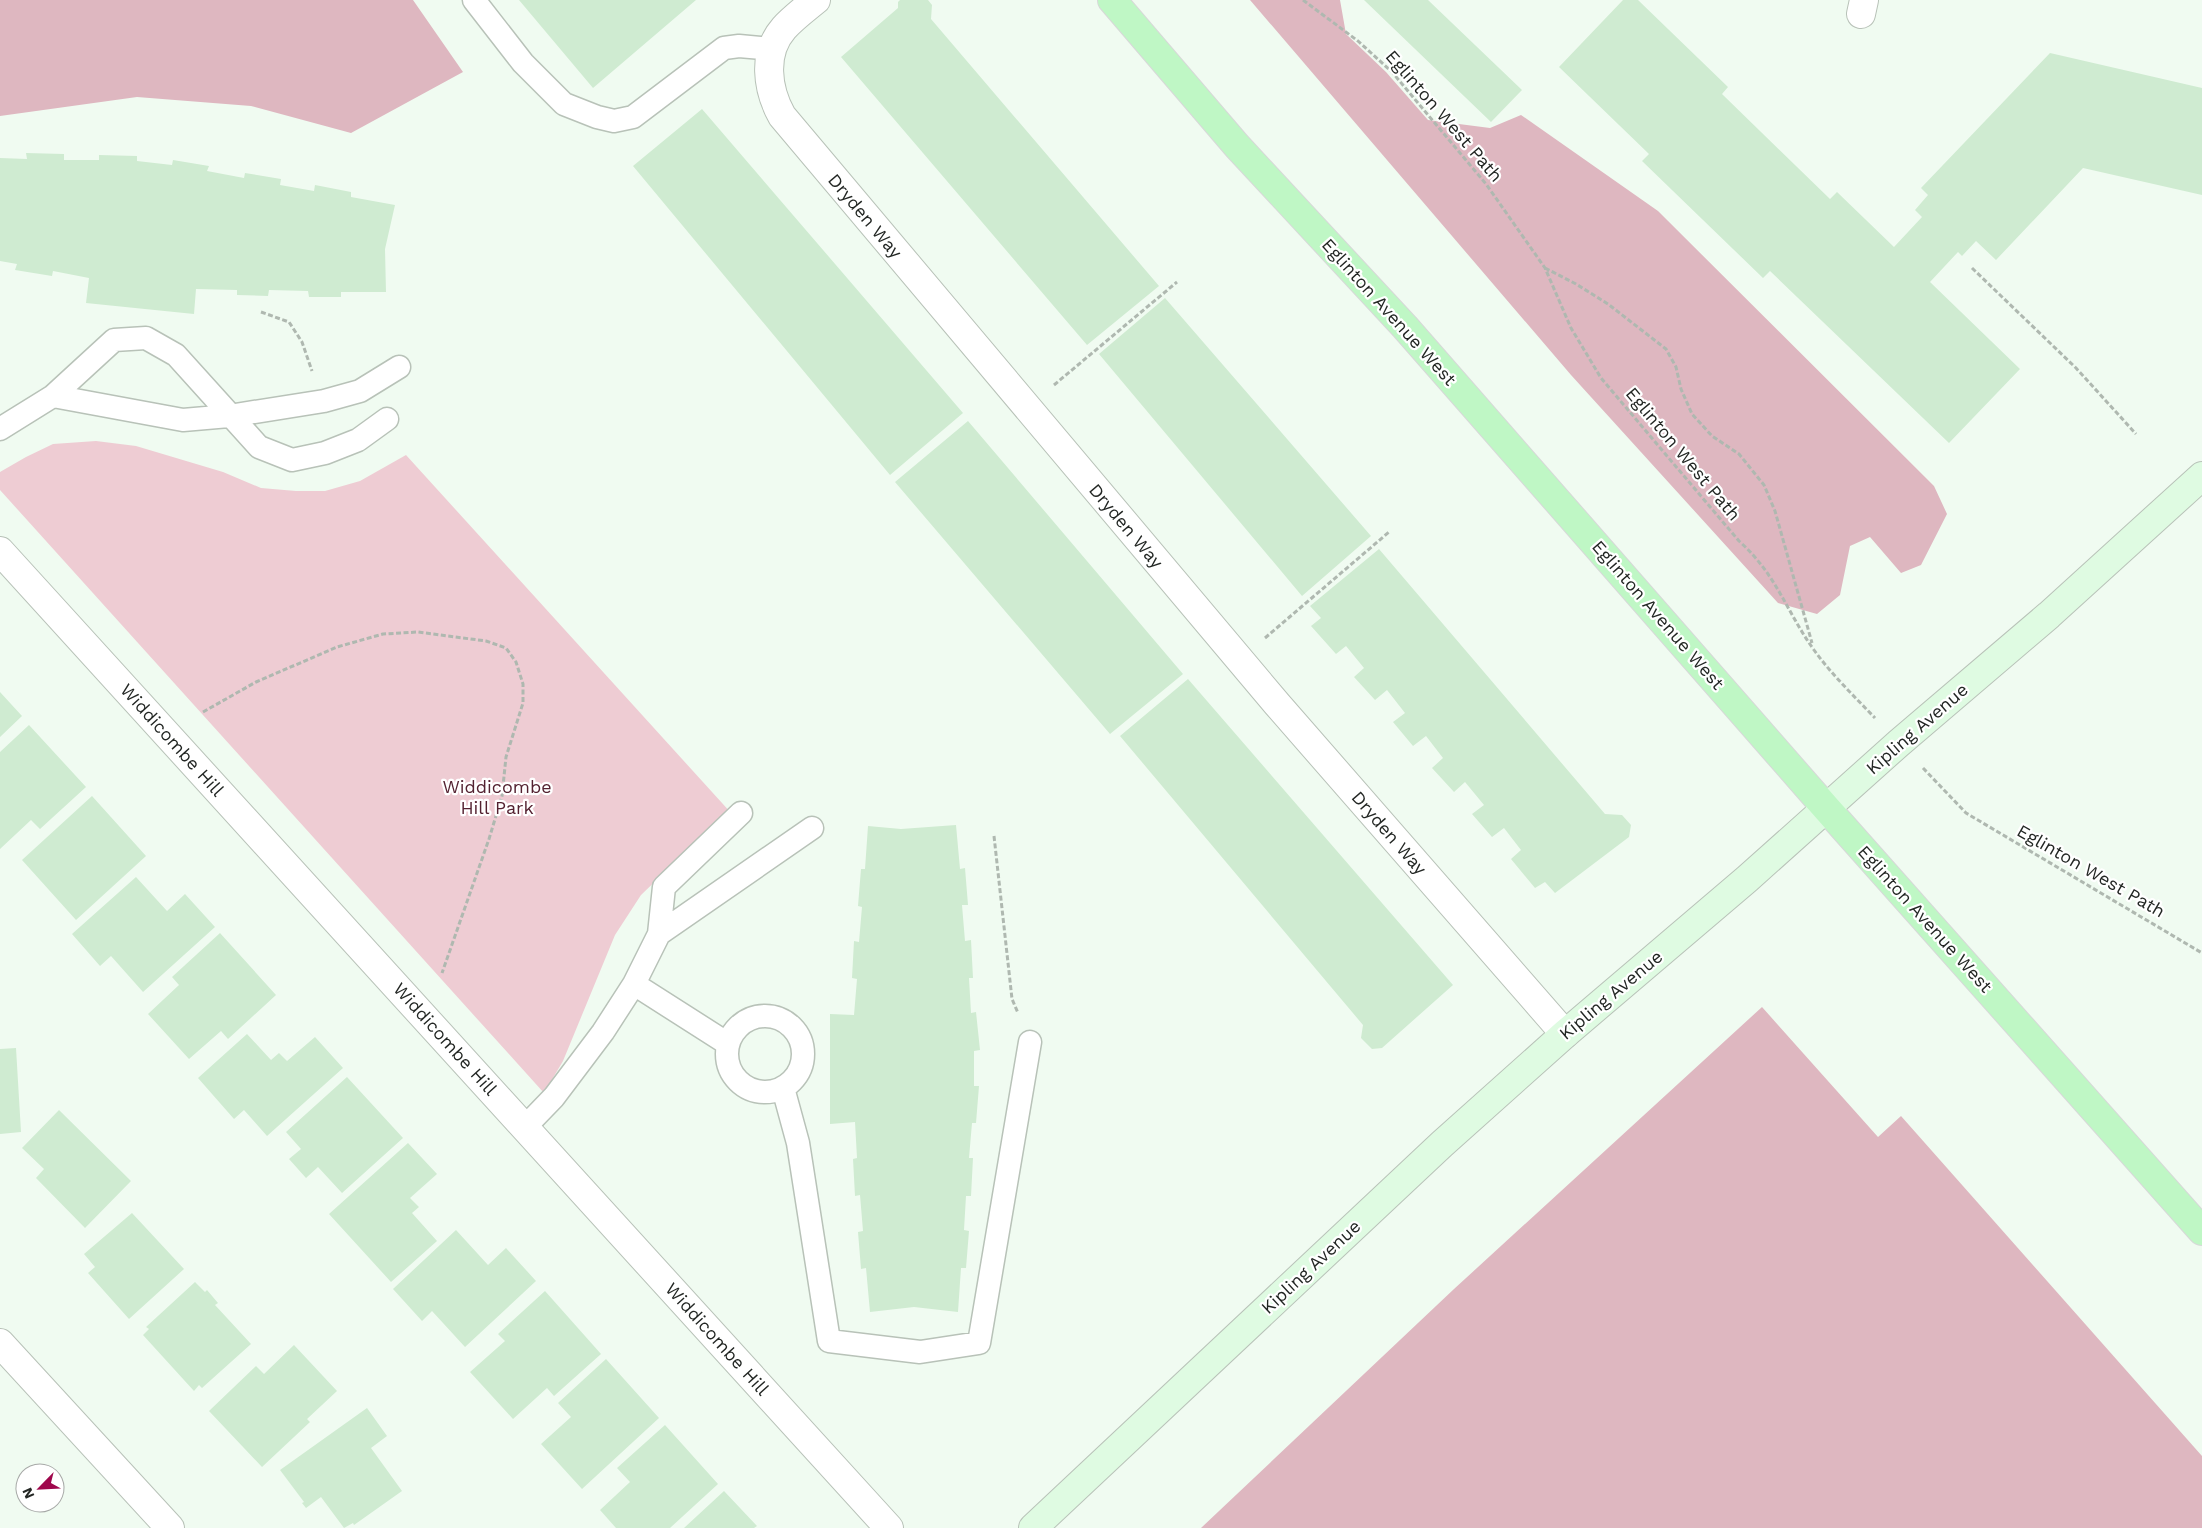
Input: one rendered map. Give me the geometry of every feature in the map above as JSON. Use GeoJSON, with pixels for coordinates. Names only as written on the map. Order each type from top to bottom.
{"type":"FeatureCollection","features":[{"type":"Feature","properties":{"kind":"main road","name":"Eglinton Avenue West"},"geometry":{"type":"LineString","coordinates":[[1112,0],[1237,146],[1405,327],[1826,808],[2202,1231]]}},
{"type":"Feature","properties":{"kind":"main road","name":"Kipling Avenue"},"geometry":{"type":"LineString","coordinates":[[1033,1528],[1442,1144],[1565,1034],[1747,879],[1899,743],[2049,615],[2202,476]]}},
{"type":"Feature","properties":{"kind":"street","name":"Dryden Way"},"geometry":{"type":"LineString","coordinates":[[816,0],[783,29],[772,49],[768,72],[769,84],[782,116],[1240,660],[1565,1034]]}},
{"type":"Feature","properties":{"kind":"street","name":"Widdicombe Hill"},"geometry":{"type":"LineString","coordinates":[[0,551],[889,1528]]}},
{"type":"Feature","properties":{"kind":"street"},"geometry":{"type":"LineString","coordinates":[[0,1343],[170,1528]]}},
{"type":"Feature","properties":{"kind":"lane"},"geometry":{"type":"LineString","coordinates":[[474,0],[523,63],[564,104],[597,117],[614,121],[633,117],[724,48],[739,46],[772,49]]}},
{"type":"Feature","properties":{"kind":"lane"},"geometry":{"type":"LineString","coordinates":[[0,429],[53,396],[114,340],[146,338],[176,355],[229,416],[259,447],[292,460],[325,453],[358,440],[387,419]]}},
{"type":"Feature","properties":{"kind":"lane"},"geometry":{"type":"LineString","coordinates":[[53,396],[183,420],[229,416],[324,401],[360,391],[399,367]]}},
{"type":"Feature","properties":{"kind":"lane"},"geometry":{"type":"LineString","coordinates":[[525,1127],[559,1090],[603,1032],[634,984],[659,934],[664,887],[741,813]]}},
{"type":"Feature","properties":{"kind":"lane"},"geometry":{"type":"LineString","coordinates":[[659,934],[812,828]]}},
{"type":"Feature","properties":{"kind":"lane"},"geometry":{"type":"LineString","coordinates":[[634,984],[728,1044]]}},
{"type":"Feature","properties":{"kind":"lane"},"geometry":{"type":"LineString","coordinates":[[756,1016],[770,1016],[783,1020],[794,1028],[801,1040],[804,1054],[801,1068],[794,1079],[783,1088],[761,1092],[741,1084],[728,1066],[728,1044],[734,1032],[743,1022],[756,1016]]}},
{"type":"Feature","properties":{"kind":"lane"},"geometry":{"type":"LineString","coordinates":[[783,1088],[798,1144],[829,1341],[920,1352],[979,1343],[1030,1042]]}},
{"type":"Feature","properties":{"kind":"path","name":"Eglinton West Path"},"geometry":{"type":"LineString","coordinates":[[1303,0],[1358,41],[1392,72],[1486,184],[1545,268],[1571,328],[1601,378],[1732,534],[1756,556],[1766,569],[1814,649],[1835,677]]}},
{"type":"Feature","properties":{"kind":"path","name":"Eglinton West Path"},"geometry":{"type":"LineString","coordinates":[[1545,268],[1608,304],[1666,349],[1676,367],[1681,390],[1692,414],[1712,436],[1739,454],[1764,485],[1775,511],[1814,649]]}},
{"type":"Feature","properties":{"kind":"path"},"geometry":{"type":"LineString","coordinates":[[1972,268],[2076,368],[2136,434]]}},
{"type":"Feature","properties":{"kind":"path"},"geometry":{"type":"LineString","coordinates":[[1027,409],[1177,282]]}},
{"type":"Feature","properties":{"kind":"path"},"geometry":{"type":"LineString","coordinates":[[261,312],[289,322],[302,342],[324,401]]}},
{"type":"Feature","properties":{"kind":"path"},"geometry":{"type":"LineString","coordinates":[[1240,660],[1389,532]]}},
{"type":"Feature","properties":{"kind":"path"},"geometry":{"type":"LineString","coordinates":[[203,712],[256,682],[359,639],[383,634],[418,632],[486,641],[506,648],[516,662],[521,677],[523,703],[506,757],[502,796],[492,830],[442,974]]}},
{"type":"Feature","properties":{"kind":"path","name":"Eglinton West Path"},"geometry":{"type":"LineString","coordinates":[[1966,812],[2202,953]]}},
{"type":"Feature","properties":{"kind":"path"},"geometry":{"type":"LineString","coordinates":[[994,836],[1012,999],[1030,1042]]}},
{"type":"Feature","properties":{"kind":"green space","name":"Widdicombe Hill Park"},"geometry":{"type":"Polygon","coordinates":[[[96,441],[136,446],[223,472],[261,488],[296,491],[325,491],[360,481],[406,455],[732,814],[669,868],[641,895],[615,935],[563,1061],[544,1093],[0,490],[0,472],[26,457],[53,444],[96,441]]]}},
{"type":"Feature","properties":{"kind":"shaded area"},"geometry":{"type":"Polygon","coordinates":[[[0,0],[413,0],[463,72],[351,133],[251,106],[137,97],[0,116],[0,0]]]}},
{"type":"Feature","properties":{"kind":"shaded area"},"geometry":{"type":"Polygon","coordinates":[[[1250,0],[1340,0],[1346,34],[1386,72],[1428,120],[1490,128],[1521,115],[1658,211],[1934,486],[1947,514],[1921,565],[1901,573],[1870,537],[1850,546],[1840,595],[1817,614],[1778,603],[1571,375],[1250,0]]]}},
{"type":"Feature","properties":{"kind":"shaded area"},"geometry":{"type":"Polygon","coordinates":[[[1762,1007],[1878,1137],[1901,1116],[2202,1456],[2202,1528],[1201,1528],[1454,1289],[1762,1007]]]}},
{"type":"Feature","properties":{"kind":"building"},"geometry":{"type":"Polygon","coordinates":[[[519,0],[696,0],[593,88],[519,0]]]}},
{"type":"Feature","properties":{"kind":"building"},"geometry":{"type":"Polygon","coordinates":[[[900,0],[928,0],[932,5],[931,19],[1159,286],[1087,345],[841,57],[898,8],[900,0]]]}},
{"type":"Feature","properties":{"kind":"building"},"geometry":{"type":"Polygon","coordinates":[[[1364,0],[1428,0],[1522,90],[1491,122],[1364,0]]]}},
{"type":"Feature","properties":{"kind":"building"},"geometry":{"type":"Polygon","coordinates":[[[1623,0],[1638,0],[1728,87],[1722,94],[1830,199],[1837,192],[1894,247],[1922,217],[1915,210],[1928,195],[1921,188],[2050,53],[2202,88],[2202,195],[2083,168],[1996,260],[1976,241],[1962,256],[1958,252],[1930,282],[2020,369],[1949,443],[1770,271],[1763,278],[1642,161],[1649,154],[1559,67],[1623,0]]]}},
{"type":"Feature","properties":{"kind":"building"},"geometry":{"type":"Polygon","coordinates":[[[702,109],[963,413],[890,475],[633,166],[702,109]]]}},
{"type":"Feature","properties":{"kind":"building"},"geometry":{"type":"Polygon","coordinates":[[[26,153],[64,154],[64,160],[99,160],[99,155],[137,156],[137,161],[172,165],[173,160],[209,166],[207,171],[244,178],[245,173],[281,179],[280,185],[314,191],[315,185],[351,192],[351,197],[395,205],[385,249],[386,292],[341,292],[341,297],[309,297],[308,291],[269,290],[268,296],[237,295],[237,290],[196,289],[194,314],[86,303],[89,278],[53,271],[52,276],[15,270],[17,264],[0,261],[0,158],[27,159],[26,153]]]}},
{"type":"Feature","properties":{"kind":"building"},"geometry":{"type":"Polygon","coordinates":[[[1165,298],[1371,536],[1302,596],[1099,354],[1165,298]]]}},
{"type":"Feature","properties":{"kind":"building"},"geometry":{"type":"Polygon","coordinates":[[[968,421],[1183,674],[1110,734],[895,482],[968,421]]]}},
{"type":"Feature","properties":{"kind":"building"},"geometry":{"type":"Polygon","coordinates":[[[1379,549],[1605,814],[1622,815],[1631,825],[1629,837],[1555,893],[1545,882],[1535,888],[1511,859],[1521,850],[1504,828],[1492,837],[1472,814],[1484,805],[1465,782],[1454,792],[1432,768],[1443,758],[1426,736],[1413,746],[1393,722],[1405,713],[1387,690],[1375,700],[1354,677],[1364,668],[1346,646],[1336,654],[1311,626],[1321,618],[1310,606],[1379,549]]]}},
{"type":"Feature","properties":{"kind":"building"},"geometry":{"type":"Polygon","coordinates":[[[1188,679],[1453,985],[1382,1048],[1372,1049],[1361,1038],[1363,1025],[1120,736],[1188,679]]]}},
{"type":"Feature","properties":{"kind":"building"},"geometry":{"type":"Polygon","coordinates":[[[0,692],[22,716],[0,737],[0,692]]]}},
{"type":"Feature","properties":{"kind":"building"},"geometry":{"type":"Polygon","coordinates":[[[29,725],[86,787],[40,829],[31,820],[0,849],[0,752],[29,725]]]}},
{"type":"Feature","properties":{"kind":"building"},"geometry":{"type":"Polygon","coordinates":[[[92,796],[146,856],[76,920],[22,860],[92,796]]]}},
{"type":"Feature","properties":{"kind":"building"},"geometry":{"type":"Polygon","coordinates":[[[956,825],[960,869],[965,868],[968,905],[962,905],[965,941],[971,940],[973,978],[969,978],[971,1013],[976,1012],[980,1050],[974,1051],[974,1086],[979,1086],[976,1123],[972,1123],[969,1158],[973,1158],[971,1196],[966,1196],[964,1230],[969,1231],[966,1268],[961,1268],[958,1312],[914,1307],[870,1312],[866,1268],[861,1269],[858,1232],[863,1231],[860,1195],[855,1196],[853,1159],[857,1158],[855,1122],[830,1124],[830,1014],[854,1015],[857,979],[852,978],[854,941],[859,942],[862,907],[858,906],[861,869],[865,869],[868,826],[901,829],[956,825]]]}},
{"type":"Feature","properties":{"kind":"building"},"geometry":{"type":"Polygon","coordinates":[[[136,877],[167,911],[185,894],[215,927],[143,992],[111,956],[100,966],[72,934],[136,877]]]}},
{"type":"Feature","properties":{"kind":"building"},"geometry":{"type":"Polygon","coordinates":[[[220,933],[276,995],[228,1039],[221,1031],[189,1059],[148,1014],[179,985],[172,977],[220,933]]]}},
{"type":"Feature","properties":{"kind":"building"},"geometry":{"type":"Polygon","coordinates":[[[247,1034],[271,1060],[279,1053],[287,1061],[315,1037],[343,1068],[267,1136],[244,1110],[234,1119],[198,1078],[247,1034]]]}},
{"type":"Feature","properties":{"kind":"building"},"geometry":{"type":"Polygon","coordinates":[[[16,1048],[21,1132],[0,1134],[0,1049],[16,1048]]]}},
{"type":"Feature","properties":{"kind":"building"},"geometry":{"type":"Polygon","coordinates":[[[347,1077],[403,1138],[342,1193],[318,1167],[306,1178],[289,1159],[301,1149],[286,1132],[347,1077]]]}},
{"type":"Feature","properties":{"kind":"building"},"geometry":{"type":"Polygon","coordinates":[[[59,1110],[131,1181],[85,1228],[36,1178],[44,1169],[22,1148],[59,1110]]]}},
{"type":"Feature","properties":{"kind":"building"},"geometry":{"type":"Polygon","coordinates":[[[408,1143],[437,1174],[410,1198],[419,1207],[412,1213],[437,1241],[391,1282],[329,1214],[408,1143]]]}},
{"type":"Feature","properties":{"kind":"building"},"geometry":{"type":"Polygon","coordinates":[[[132,1213],[184,1269],[129,1319],[88,1273],[95,1267],[84,1254],[132,1213]]]}},
{"type":"Feature","properties":{"kind":"building"},"geometry":{"type":"Polygon","coordinates":[[[456,1230],[488,1265],[506,1248],[536,1281],[465,1347],[432,1311],[422,1321],[393,1289],[456,1230]]]}},
{"type":"Feature","properties":{"kind":"building"},"geometry":{"type":"Polygon","coordinates":[[[195,1282],[205,1292],[207,1290],[218,1303],[215,1305],[251,1344],[202,1388],[199,1385],[194,1391],[143,1335],[149,1329],[146,1327],[195,1282]]]}},
{"type":"Feature","properties":{"kind":"building"},"geometry":{"type":"Polygon","coordinates":[[[545,1291],[601,1354],[554,1396],[547,1388],[513,1419],[470,1372],[505,1341],[498,1334],[545,1291]]]}},
{"type":"Feature","properties":{"kind":"building"},"geometry":{"type":"Polygon","coordinates":[[[294,1345],[337,1391],[307,1419],[310,1422],[262,1467],[209,1411],[256,1366],[264,1374],[294,1345]]]}},
{"type":"Feature","properties":{"kind":"building"},"geometry":{"type":"Polygon","coordinates":[[[606,1359],[659,1418],[582,1489],[541,1444],[571,1417],[558,1403],[606,1359]]]}},
{"type":"Feature","properties":{"kind":"building"},"geometry":{"type":"Polygon","coordinates":[[[367,1408],[387,1436],[371,1448],[402,1491],[354,1525],[353,1523],[344,1528],[321,1497],[306,1508],[302,1503],[304,1502],[280,1470],[367,1408]]]}},
{"type":"Feature","properties":{"kind":"building"},"geometry":{"type":"Polygon","coordinates":[[[665,1425],[718,1484],[670,1528],[616,1528],[600,1510],[630,1482],[617,1468],[665,1425]]]}},
{"type":"Feature","properties":{"kind":"building"},"geometry":{"type":"Polygon","coordinates":[[[724,1491],[757,1526],[754,1528],[684,1528],[724,1491]]]}}]}
